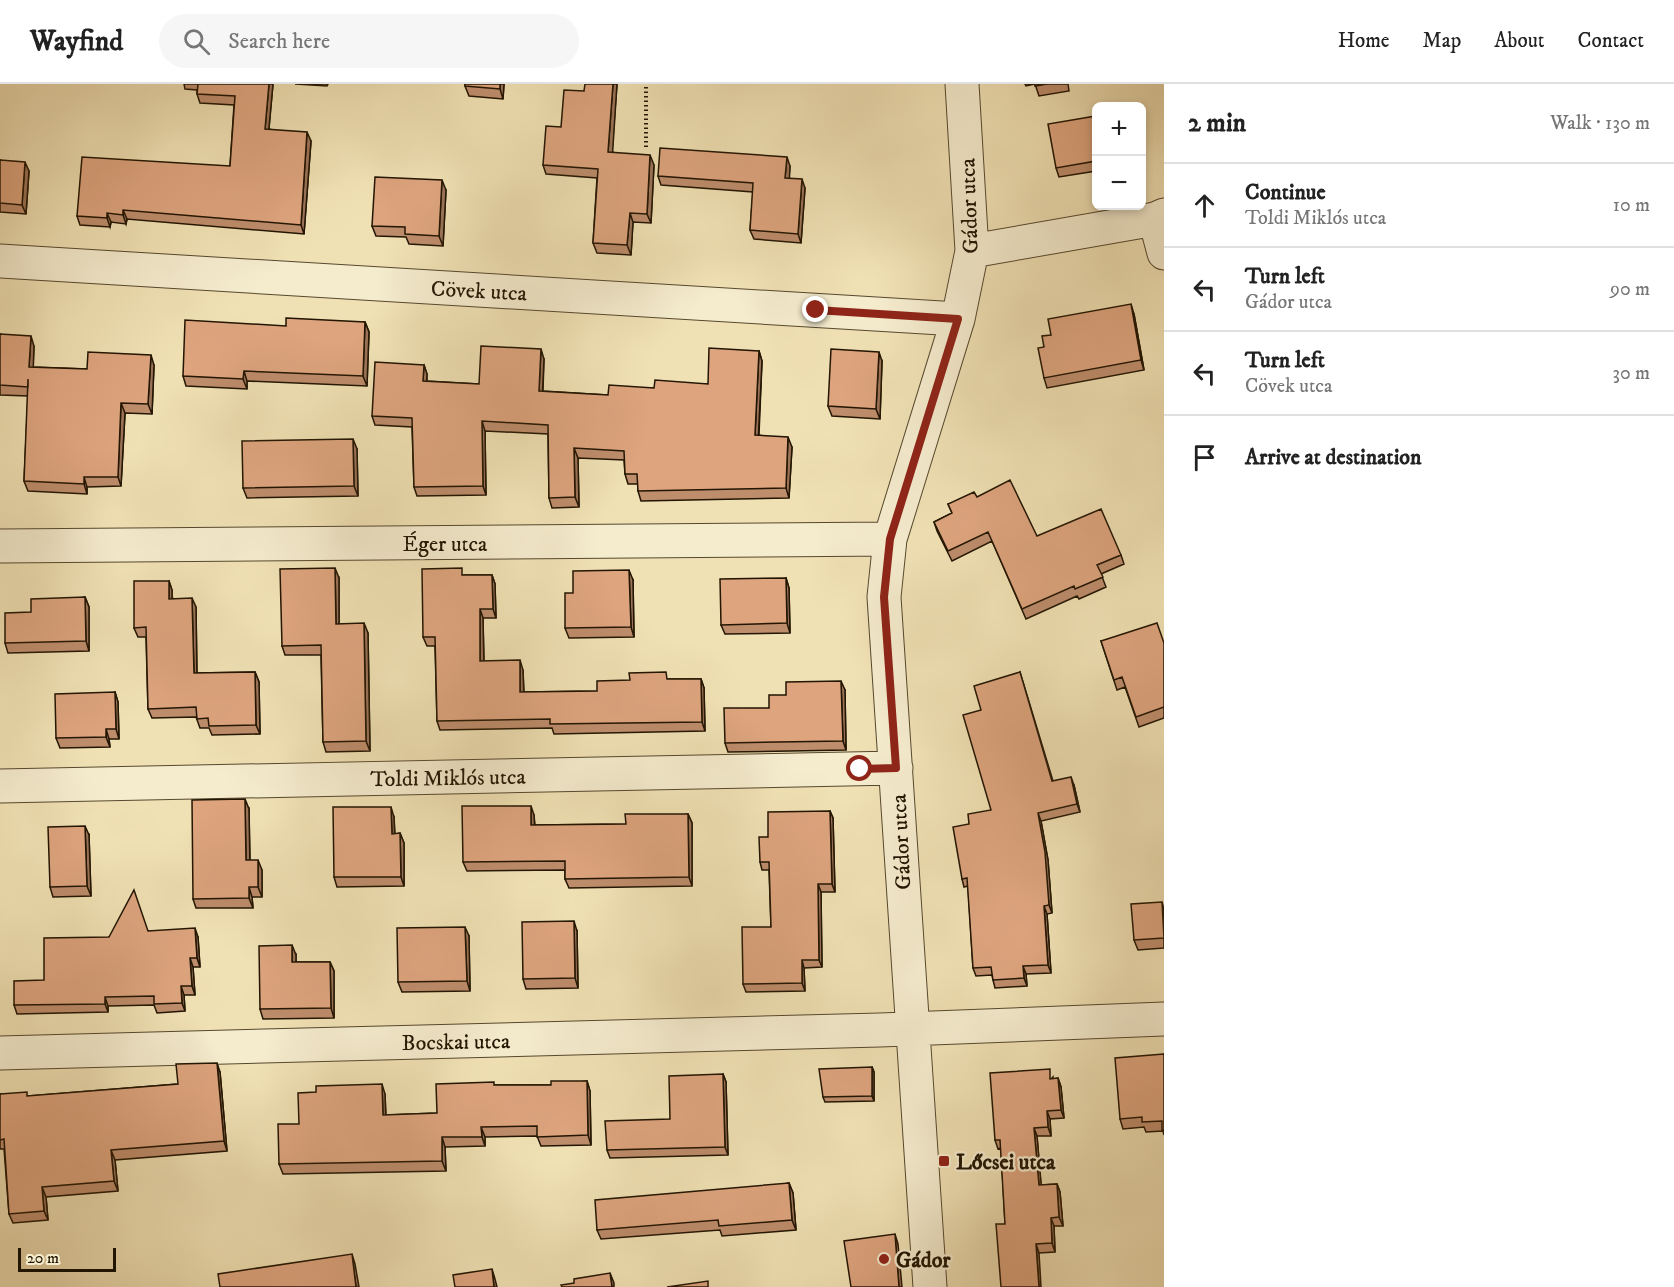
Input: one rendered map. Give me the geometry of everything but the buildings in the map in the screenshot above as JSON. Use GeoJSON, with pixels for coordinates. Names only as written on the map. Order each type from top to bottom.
{"type":"FeatureCollection","features":[{"type":"Feature","properties":{"kind":"street","name":"Gádor utca"},"geometry":{"type":"LineString","coordinates":[[930,1287],[884,597],[890,539],[958,319],[972,252],[963,84]]}},
{"type":"Feature","properties":{"kind":"street"},"geometry":{"type":"LineString","coordinates":[[972,252],[1159,217],[1164,253]]}},
{"type":"Feature","properties":{"kind":"street","name":"Cövek utca"},"geometry":{"type":"LineString","coordinates":[[0,261],[958,319]]}},
{"type":"Feature","properties":{"kind":"street","name":"Éger utca"},"geometry":{"type":"LineString","coordinates":[[0,546],[890,539]]}},
{"type":"Feature","properties":{"kind":"street","name":"Toldi Miklós utca"},"geometry":{"type":"LineString","coordinates":[[0,786],[896,768]]}},
{"type":"Feature","properties":{"kind":"street"},"geometry":{"type":"LineString","coordinates":[[911,1029],[1164,1019]]}},
{"type":"Feature","properties":{"kind":"street","name":"Bocskai utca"},"geometry":{"type":"LineString","coordinates":[[0,1053],[911,1029]]}},
{"type":"Feature","properties":{"kind":"path"},"geometry":{"type":"LineString","coordinates":[[646,84],[646,147]]}},
{"type":"Feature","properties":{"kind":"place","name":"Lőcsei utca"},"geometry":{"type":"Point","coordinates":[944,1161]}},
{"type":"Feature","properties":{"kind":"place","name":"Gádor"},"geometry":{"type":"Point","coordinates":[884,1259]}},
{"type":"Feature","properties":{"kind":"route"},"geometry":{"type":"LineString","coordinates":[[816,310],[958,319],[890,539],[884,597],[896,768],[860,769]]}}]}
